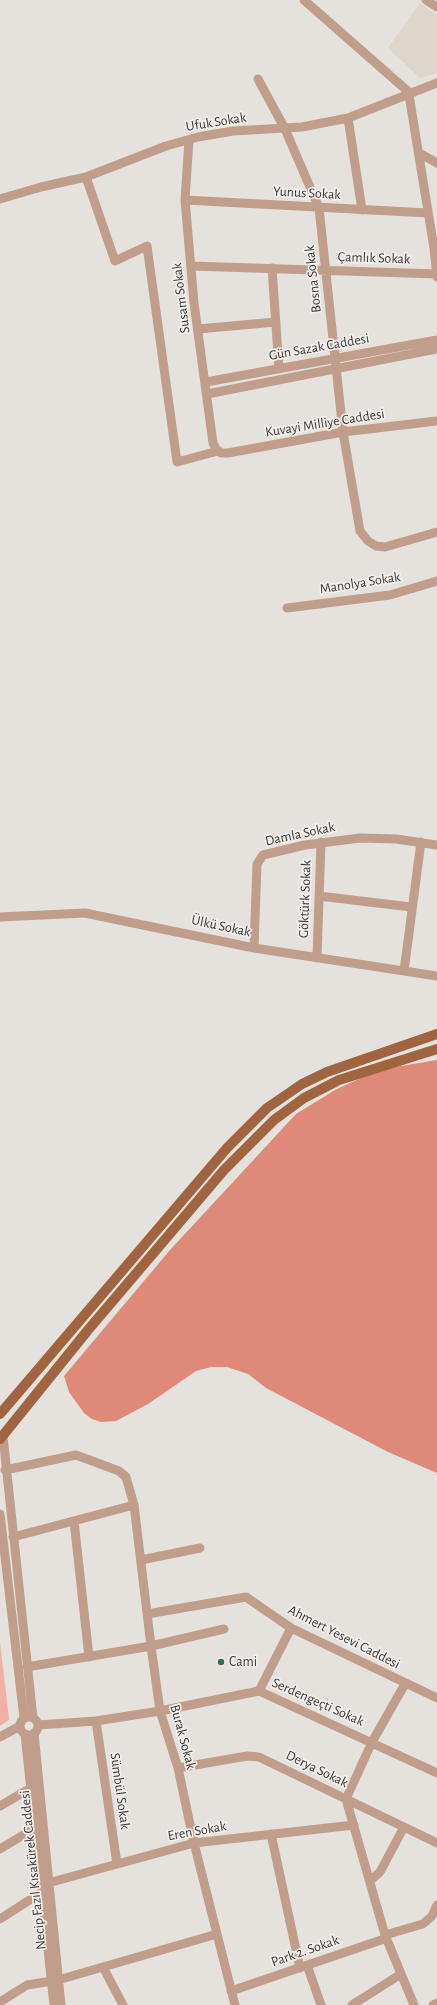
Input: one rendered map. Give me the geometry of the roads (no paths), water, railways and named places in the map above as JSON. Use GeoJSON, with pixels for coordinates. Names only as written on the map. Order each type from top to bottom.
{"type":"FeatureCollection","features":[{"type":"Feature","properties":{"kind":"main road"},"geometry":{"type":"LineString","coordinates":[[0,1414],[227,1148],[267,1108],[302,1084],[327,1072],[437,1034]]}},
{"type":"Feature","properties":{"kind":"main road"},"geometry":{"type":"LineString","coordinates":[[1,1436],[88,1330],[224,1170],[274,1120],[304,1098],[339,1080],[437,1049]]}},
{"type":"Feature","properties":{"kind":"street"},"geometry":{"type":"LineString","coordinates":[[304,0],[410,94],[428,213],[436,245],[437,275]]}},
{"type":"Feature","properties":{"kind":"street"},"geometry":{"type":"LineString","coordinates":[[426,0],[437,7]]}},
{"type":"Feature","properties":{"kind":"street","name":"Bosna Sokak"},"geometry":{"type":"LineString","coordinates":[[258,79],[285,129],[319,208],[343,432],[359,526],[365,538],[376,546],[385,547],[437,532]]}},
{"type":"Feature","properties":{"kind":"street","name":"Ufuk Sokak"},"geometry":{"type":"LineString","coordinates":[[0,199],[41,186],[86,177],[166,146],[189,140],[233,131],[285,129],[318,125],[348,118],[437,83]]}},
{"type":"Feature","properties":{"kind":"street"},"geometry":{"type":"LineString","coordinates":[[348,118],[362,210]]}},
{"type":"Feature","properties":{"kind":"street","name":"Susam Sokak"},"geometry":{"type":"LineString","coordinates":[[189,140],[185,200],[191,266],[214,443],[218,451]]}},
{"type":"Feature","properties":{"kind":"street"},"geometry":{"type":"LineString","coordinates":[[419,153],[437,164]]}},
{"type":"Feature","properties":{"kind":"street","name":"Kuvayi Milliye Caddesi"},"geometry":{"type":"LineString","coordinates":[[86,177],[115,261],[147,246],[177,462],[218,451],[228,453],[343,432],[437,421]]}},
{"type":"Feature","properties":{"kind":"street","name":"Yunus Sokak"},"geometry":{"type":"LineString","coordinates":[[185,200],[428,213]]}},
{"type":"Feature","properties":{"kind":"street","name":"Çamlık Sokak"},"geometry":{"type":"LineString","coordinates":[[191,266],[437,275]]}},
{"type":"Feature","properties":{"kind":"street"},"geometry":{"type":"LineString","coordinates":[[272,268],[279,369]]}},
{"type":"Feature","properties":{"kind":"street"},"geometry":{"type":"LineString","coordinates":[[198,329],[276,322]]}},
{"type":"Feature","properties":{"kind":"street","name":"Gün Sazak Caddesi"},"geometry":{"type":"LineString","coordinates":[[206,382],[437,340]]}},
{"type":"Feature","properties":{"kind":"street","name":"Gün Sazak Caddesi"},"geometry":{"type":"LineString","coordinates":[[208,394],[437,349]]}},
{"type":"Feature","properties":{"kind":"street","name":"Manolya Sokak"},"geometry":{"type":"LineString","coordinates":[[287,608],[390,595],[437,581]]}},
{"type":"Feature","properties":{"kind":"street","name":"Damla Sokak"},"geometry":{"type":"LineString","coordinates":[[254,948],[257,864],[259,859],[266,854],[321,842],[378,838],[437,845]]}},
{"type":"Feature","properties":{"kind":"street","name":"Göktürk Sokak"},"geometry":{"type":"LineString","coordinates":[[317,958],[321,842]]}},
{"type":"Feature","properties":{"kind":"street"},"geometry":{"type":"LineString","coordinates":[[404,971],[420,842]]}},
{"type":"Feature","properties":{"kind":"street"},"geometry":{"type":"LineString","coordinates":[[319,896],[411,907]]}},
{"type":"Feature","properties":{"kind":"street","name":"Ülkü Sokak"},"geometry":{"type":"LineString","coordinates":[[0,917],[86,913],[254,948],[437,976]]}},
{"type":"Feature","properties":{"kind":"street","name":"Necip Fazıl Kısakürek Caddesi"},"geometry":{"type":"LineString","coordinates":[[1,1436],[27,1667],[31,1788],[42,1892],[60,2005]]}},
{"type":"Feature","properties":{"kind":"street","name":"Burak Sokak"},"geometry":{"type":"LineString","coordinates":[[5,1470],[76,1455],[123,1474],[126,1477],[134,1505],[150,1646],[160,1711],[178,1768],[194,1842],[235,2005]]}},
{"type":"Feature","properties":{"kind":"street"},"geometry":{"type":"LineString","coordinates":[[13,1537],[134,1505]]}},
{"type":"Feature","properties":{"kind":"street","name":"Necip Fazıl Kısakürek Caddesi"},"geometry":{"type":"LineString","coordinates":[[0,1514],[29,1726],[48,1883],[55,1980],[54,2005]]}},
{"type":"Feature","properties":{"kind":"street"},"geometry":{"type":"LineString","coordinates":[[74,1521],[89,1657]]}},
{"type":"Feature","properties":{"kind":"street"},"geometry":{"type":"LineString","coordinates":[[140,1560],[200,1548]]}},
{"type":"Feature","properties":{"kind":"street","name":"Ahmert Yesevi Caddesi"},"geometry":{"type":"LineString","coordinates":[[147,1614],[246,1597],[291,1628],[405,1684],[437,1698]]}},
{"type":"Feature","properties":{"kind":"street"},"geometry":{"type":"LineString","coordinates":[[259,1691],[291,1628]]}},
{"type":"Feature","properties":{"kind":"street"},"geometry":{"type":"LineString","coordinates":[[27,1667],[150,1646],[224,1629]]}},
{"type":"Feature","properties":{"kind":"street"},"geometry":{"type":"LineString","coordinates":[[405,1684],[372,1742],[346,1799],[386,1936],[414,2005]]}},
{"type":"Feature","properties":{"kind":"street","name":"Serdengeçti Sokak"},"geometry":{"type":"LineString","coordinates":[[29,1726],[96,1721],[160,1711],[259,1691],[437,1773]]}},
{"type":"Feature","properties":{"kind":"street","name":"Sümbül Sokak"},"geometry":{"type":"LineString","coordinates":[[96,1721],[116,1864]]}},
{"type":"Feature","properties":{"kind":"street"},"geometry":{"type":"LineString","coordinates":[[0,1737],[29,1726]]}},
{"type":"Feature","properties":{"kind":"street","name":"Derya Sokak"},"geometry":{"type":"LineString","coordinates":[[178,1768],[247,1756],[255,1756],[437,1843]]}},
{"type":"Feature","properties":{"kind":"street"},"geometry":{"type":"LineString","coordinates":[[0,1806],[31,1788]]}},
{"type":"Feature","properties":{"kind":"street","name":"Eren Sokak"},"geometry":{"type":"LineString","coordinates":[[48,1883],[194,1842],[354,1825]]}},
{"type":"Feature","properties":{"kind":"street"},"geometry":{"type":"LineString","coordinates":[[370,1881],[380,1872],[404,1827]]}},
{"type":"Feature","properties":{"kind":"street"},"geometry":{"type":"LineString","coordinates":[[0,1849],[36,1828]]}},
{"type":"Feature","properties":{"kind":"street"},"geometry":{"type":"LineString","coordinates":[[271,1834],[303,1966],[321,2005]]}},
{"type":"Feature","properties":{"kind":"street"},"geometry":{"type":"LineString","coordinates":[[0,1919],[42,1892]]}},
{"type":"Feature","properties":{"kind":"street","name":"Park 2. Sokak"},"geometry":{"type":"LineString","coordinates":[[232,1991],[423,1924],[432,1916],[437,1905]]}},
{"type":"Feature","properties":{"kind":"street"},"geometry":{"type":"LineString","coordinates":[[0,2002],[27,1984],[55,1980],[217,1934]]}},
{"type":"Feature","properties":{"kind":"street"},"geometry":{"type":"LineString","coordinates":[[103,1967],[123,2005]]}},
{"type":"Feature","properties":{"kind":"street"},"geometry":{"type":"LineString","coordinates":[[352,2005],[401,1974]]}},
{"type":"Feature","properties":{"kind":"street"},"geometry":{"type":"LineString","coordinates":[[433,2005],[437,2003]]}},
{"type":"Feature","properties":{"kind":"place","name":"Cami"},"geometry":{"type":"Point","coordinates":[221,1662]}}]}
